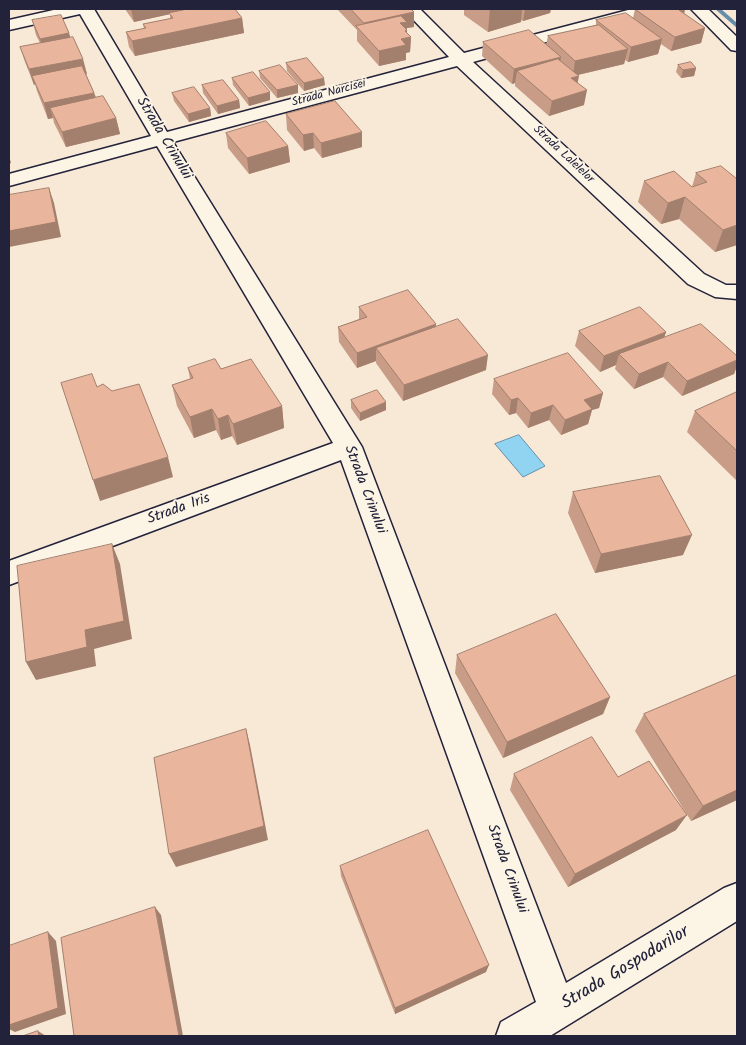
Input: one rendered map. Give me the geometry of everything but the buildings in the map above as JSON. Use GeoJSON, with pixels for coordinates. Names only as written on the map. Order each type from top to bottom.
{"type":"FeatureCollection","features":[{"type":"Feature","properties":{"kind":"street"},"geometry":{"type":"LineString","coordinates":[[9,25],[79,9]]}},
{"type":"Feature","properties":{"kind":"street","name":"Strada Crinului"},"geometry":{"type":"LineString","coordinates":[[86,9],[162,139],[349,447],[558,1011]]}},
{"type":"Feature","properties":{"kind":"street","name":"Strada Lalelelor"},"geometry":{"type":"LineString","coordinates":[[411,9],[459,58],[696,279],[730,292]]}},
{"type":"Feature","properties":{"kind":"street","name":"Strada Narcisei"},"geometry":{"type":"LineString","coordinates":[[9,180],[459,58],[650,9]]}},
{"type":"Feature","properties":{"kind":"street"},"geometry":{"type":"LineString","coordinates":[[699,9],[737,46]]}},
{"type":"Feature","properties":{"kind":"street","name":"Strada Iris"},"geometry":{"type":"LineString","coordinates":[[9,573],[349,447]]}},
{"type":"Feature","properties":{"kind":"street","name":"Strada Gospodarilor"},"geometry":{"type":"LineString","coordinates":[[515,1036],[737,901]]}},
{"type":"Feature","properties":{"kind":"water"},"geometry":{"type":"Polygon","coordinates":[[[519,435],[545,466],[523,477],[495,444],[519,435]]]}},
{"type":"Feature","properties":{"kind":"waterway"},"geometry":{"type":"LineString","coordinates":[[718,9],[737,26]]}}]}
